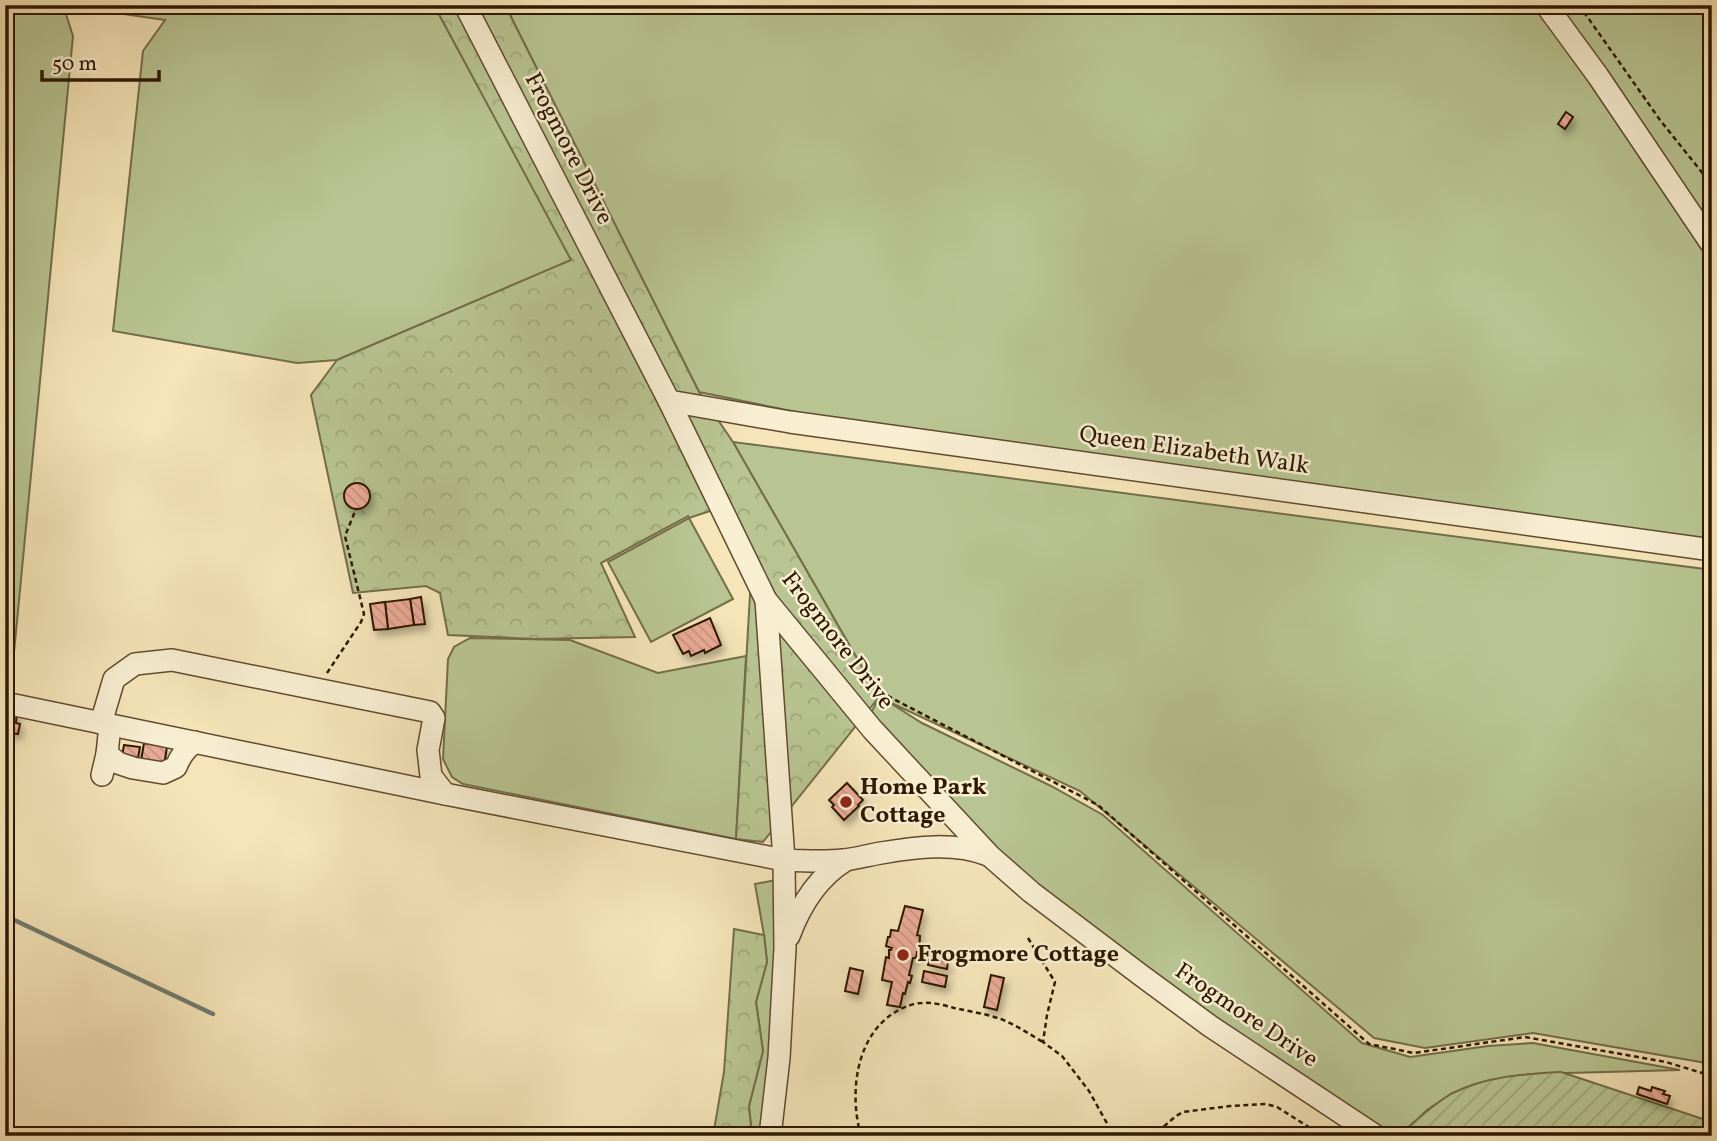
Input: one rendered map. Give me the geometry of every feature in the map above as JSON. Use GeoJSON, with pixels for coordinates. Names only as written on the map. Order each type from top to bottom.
{"type":"FeatureCollection","features":[{"type":"Feature","properties":{"kind":"lane","name":"Frogmore Drive"},"geometry":{"type":"LineString","coordinates":[[465,5],[669,401],[766,600],[872,729],[990,856],[1031,892],[1210,1026],[1376,1136]]}},
{"type":"Feature","properties":{"kind":"lane"},"geometry":{"type":"LineString","coordinates":[[1546,5],[1598,76],[1712,245]]}},
{"type":"Feature","properties":{"kind":"lane","name":"Queen Elizabeth Walk"},"geometry":{"type":"LineString","coordinates":[[669,401],[790,422],[1712,550]]}},
{"type":"Feature","properties":{"kind":"lane"},"geometry":{"type":"LineString","coordinates":[[766,600],[784,860],[785,948],[779,1058],[770,1136]]}},
{"type":"Feature","properties":{"kind":"lane"},"geometry":{"type":"LineString","coordinates":[[102,775],[107,754],[106,724],[114,679],[135,664],[172,660],[430,712],[434,718],[428,750],[431,776],[445,794]]}},
{"type":"Feature","properties":{"kind":"lane"},"geometry":{"type":"LineString","coordinates":[[5,703],[445,794],[784,860],[846,860],[918,848],[964,848],[990,856]]}},
{"type":"Feature","properties":{"kind":"lane"},"geometry":{"type":"LineString","coordinates":[[107,754],[118,763],[163,773],[176,767],[187,747],[195,742]]}},
{"type":"Feature","properties":{"kind":"lane"},"geometry":{"type":"LineString","coordinates":[[785,948],[795,919],[812,892],[826,874],[846,860]]}},
{"type":"Feature","properties":{"kind":"path"},"geometry":{"type":"LineString","coordinates":[[1578,5],[1660,120],[1712,185]]}},
{"type":"Feature","properties":{"kind":"path"},"geometry":{"type":"LineString","coordinates":[[317,690],[364,614],[345,536],[356,509]]}},
{"type":"Feature","properties":{"kind":"path"},"geometry":{"type":"LineString","coordinates":[[880,692],[1098,805],[1369,1044],[1414,1052],[1525,1037],[1666,1062],[1712,1076]]}},
{"type":"Feature","properties":{"kind":"path"},"geometry":{"type":"LineString","coordinates":[[1028,938],[1055,982],[1043,1042]]}},
{"type":"Feature","properties":{"kind":"path"},"geometry":{"type":"LineString","coordinates":[[861,1136],[855,1101],[864,1048],[880,1024],[903,1008],[923,1002],[999,1019],[1043,1042],[1062,1056],[1089,1091],[1114,1136]]}},
{"type":"Feature","properties":{"kind":"path"},"geometry":{"type":"LineString","coordinates":[[1150,1136],[1183,1112],[1253,1104],[1277,1107],[1323,1136]]}},
{"type":"Feature","properties":{"kind":"green space"},"geometry":{"type":"Polygon","coordinates":[[[5,5],[63,5],[73,36],[13,663],[5,673],[5,5]]]}},
{"type":"Feature","properties":{"kind":"green space"},"geometry":{"type":"Polygon","coordinates":[[[112,5],[434,5],[572,260],[337,360],[297,363],[113,331],[143,51],[165,20],[117,13],[112,5]]]}},
{"type":"Feature","properties":{"kind":"green space"},"geometry":{"type":"Polygon","coordinates":[[[434,5],[505,5],[699,392],[733,442],[879,697],[763,842],[736,839],[751,577],[716,509],[689,518],[688,516],[601,563],[635,637],[536,639],[448,635],[440,593],[426,586],[353,593],[311,395],[337,360],[571,260],[434,5]]]}},
{"type":"Feature","properties":{"kind":"green space"},"geometry":{"type":"Polygon","coordinates":[[[505,5],[1712,5],[1712,543],[816,416],[699,392],[505,5]]]}},
{"type":"Feature","properties":{"kind":"green space"},"geometry":{"type":"Polygon","coordinates":[[[733,442],[1712,570],[1712,1064],[1533,1033],[1425,1048],[1374,1038],[1080,791],[887,701],[922,723],[1051,786],[1103,815],[1362,1043],[1410,1057],[1488,1046],[1533,1043],[1680,1070],[1530,1074],[1475,1084],[1451,1094],[1427,1110],[1400,1136],[1391,1136],[1296,1078],[1126,958],[984,840],[870,715],[879,697],[733,442]]]}},
{"type":"Feature","properties":{"kind":"green space"},"geometry":{"type":"Polygon","coordinates":[[[689,518],[733,599],[651,642],[608,562],[689,518]]]}},
{"type":"Feature","properties":{"kind":"green space"},"geometry":{"type":"Polygon","coordinates":[[[470,638],[570,640],[658,673],[746,656],[736,839],[463,784],[452,777],[443,759],[448,659],[454,647],[470,638]]]}},
{"type":"Feature","properties":{"kind":"green space"},"geometry":{"type":"Polygon","coordinates":[[[776,880],[780,1021],[763,1136],[752,1136],[749,1106],[763,1051],[756,1002],[767,962],[755,884],[776,880]]]}},
{"type":"Feature","properties":{"kind":"green space"},"geometry":{"type":"Polygon","coordinates":[[[734,929],[764,935],[767,962],[756,1002],[763,1051],[749,1106],[752,1136],[713,1136],[724,1072],[734,929]]]}},
{"type":"Feature","properties":{"kind":"green space"},"geometry":{"type":"Polygon","coordinates":[[[1561,1072],[1712,1122],[1712,1136],[1412,1136],[1405,1130],[1440,1101],[1466,1087],[1506,1077],[1561,1072]]]}},
{"type":"Feature","properties":{"kind":"building"},"geometry":{"type":"Polygon","coordinates":[[[1566,112],[1573,117],[1565,129],[1558,124],[1566,112]]]}},
{"type":"Feature","properties":{"kind":"building"},"geometry":{"type":"Polygon","coordinates":[[[357,483],[366,487],[370,496],[366,505],[357,509],[348,505],[344,496],[348,487],[357,483]]]}},
{"type":"Feature","properties":{"kind":"building"},"geometry":{"type":"Polygon","coordinates":[[[421,597],[425,624],[414,625],[410,599],[421,597]]]}},
{"type":"Feature","properties":{"kind":"building"},"geometry":{"type":"Polygon","coordinates":[[[410,599],[414,625],[388,629],[385,602],[410,599]]]}},
{"type":"Feature","properties":{"kind":"building"},"geometry":{"type":"Polygon","coordinates":[[[385,602],[388,629],[374,630],[370,604],[385,602]]]}},
{"type":"Feature","properties":{"kind":"building"},"geometry":{"type":"Polygon","coordinates":[[[710,618],[721,645],[705,653],[704,650],[691,656],[689,651],[683,654],[673,635],[710,618]]]}},
{"type":"Feature","properties":{"kind":"building"},"geometry":{"type":"Polygon","coordinates":[[[5,710],[17,712],[16,723],[20,724],[18,734],[5,732],[5,710]]]}},
{"type":"Feature","properties":{"kind":"building"},"geometry":{"type":"Polygon","coordinates":[[[144,743],[167,747],[164,765],[141,761],[144,743]]]}},
{"type":"Feature","properties":{"kind":"building"},"geometry":{"type":"Polygon","coordinates":[[[124,745],[140,747],[138,758],[122,756],[124,745]]]}},
{"type":"Feature","properties":{"kind":"building","name":"Home Park Cottage"},"geometry":{"type":"Polygon","coordinates":[[[847,783],[863,800],[844,820],[829,800],[847,783]]]}},
{"type":"Feature","properties":{"kind":"building","name":"Frogmore Cottage"},"geometry":{"type":"Polygon","coordinates":[[[905,906],[923,910],[917,935],[920,936],[919,952],[916,958],[913,958],[909,975],[912,976],[905,994],[903,993],[900,1007],[887,1005],[892,982],[882,980],[886,957],[889,958],[889,950],[892,948],[886,946],[888,937],[891,930],[898,931],[905,906]]]}},
{"type":"Feature","properties":{"kind":"building"},"geometry":{"type":"Polygon","coordinates":[[[929,959],[948,962],[947,969],[928,965],[929,959]]]}},
{"type":"Feature","properties":{"kind":"building"},"geometry":{"type":"Polygon","coordinates":[[[850,968],[863,971],[858,994],[845,991],[850,968]]]}},
{"type":"Feature","properties":{"kind":"building"},"geometry":{"type":"Polygon","coordinates":[[[924,971],[947,976],[945,987],[922,982],[924,971]]]}},
{"type":"Feature","properties":{"kind":"building"},"geometry":{"type":"Polygon","coordinates":[[[991,975],[1004,978],[997,1010],[984,1007],[991,975]]]}},
{"type":"Feature","properties":{"kind":"building"},"geometry":{"type":"Polygon","coordinates":[[[1639,1087],[1651,1091],[1652,1087],[1665,1091],[1663,1094],[1670,1096],[1667,1104],[1637,1094],[1639,1087]]]}},
{"type":"Feature","properties":{"kind":"waterway"},"geometry":{"type":"LineString","coordinates":[[10,918],[213,1014]]}},
{"type":"Feature","properties":{"kind":"place","name":"Home Park Cottage"},"geometry":{"type":"Point","coordinates":[846,802]}},
{"type":"Feature","properties":{"kind":"place","name":"Frogmore Cottage"},"geometry":{"type":"Point","coordinates":[903,955]}}]}
